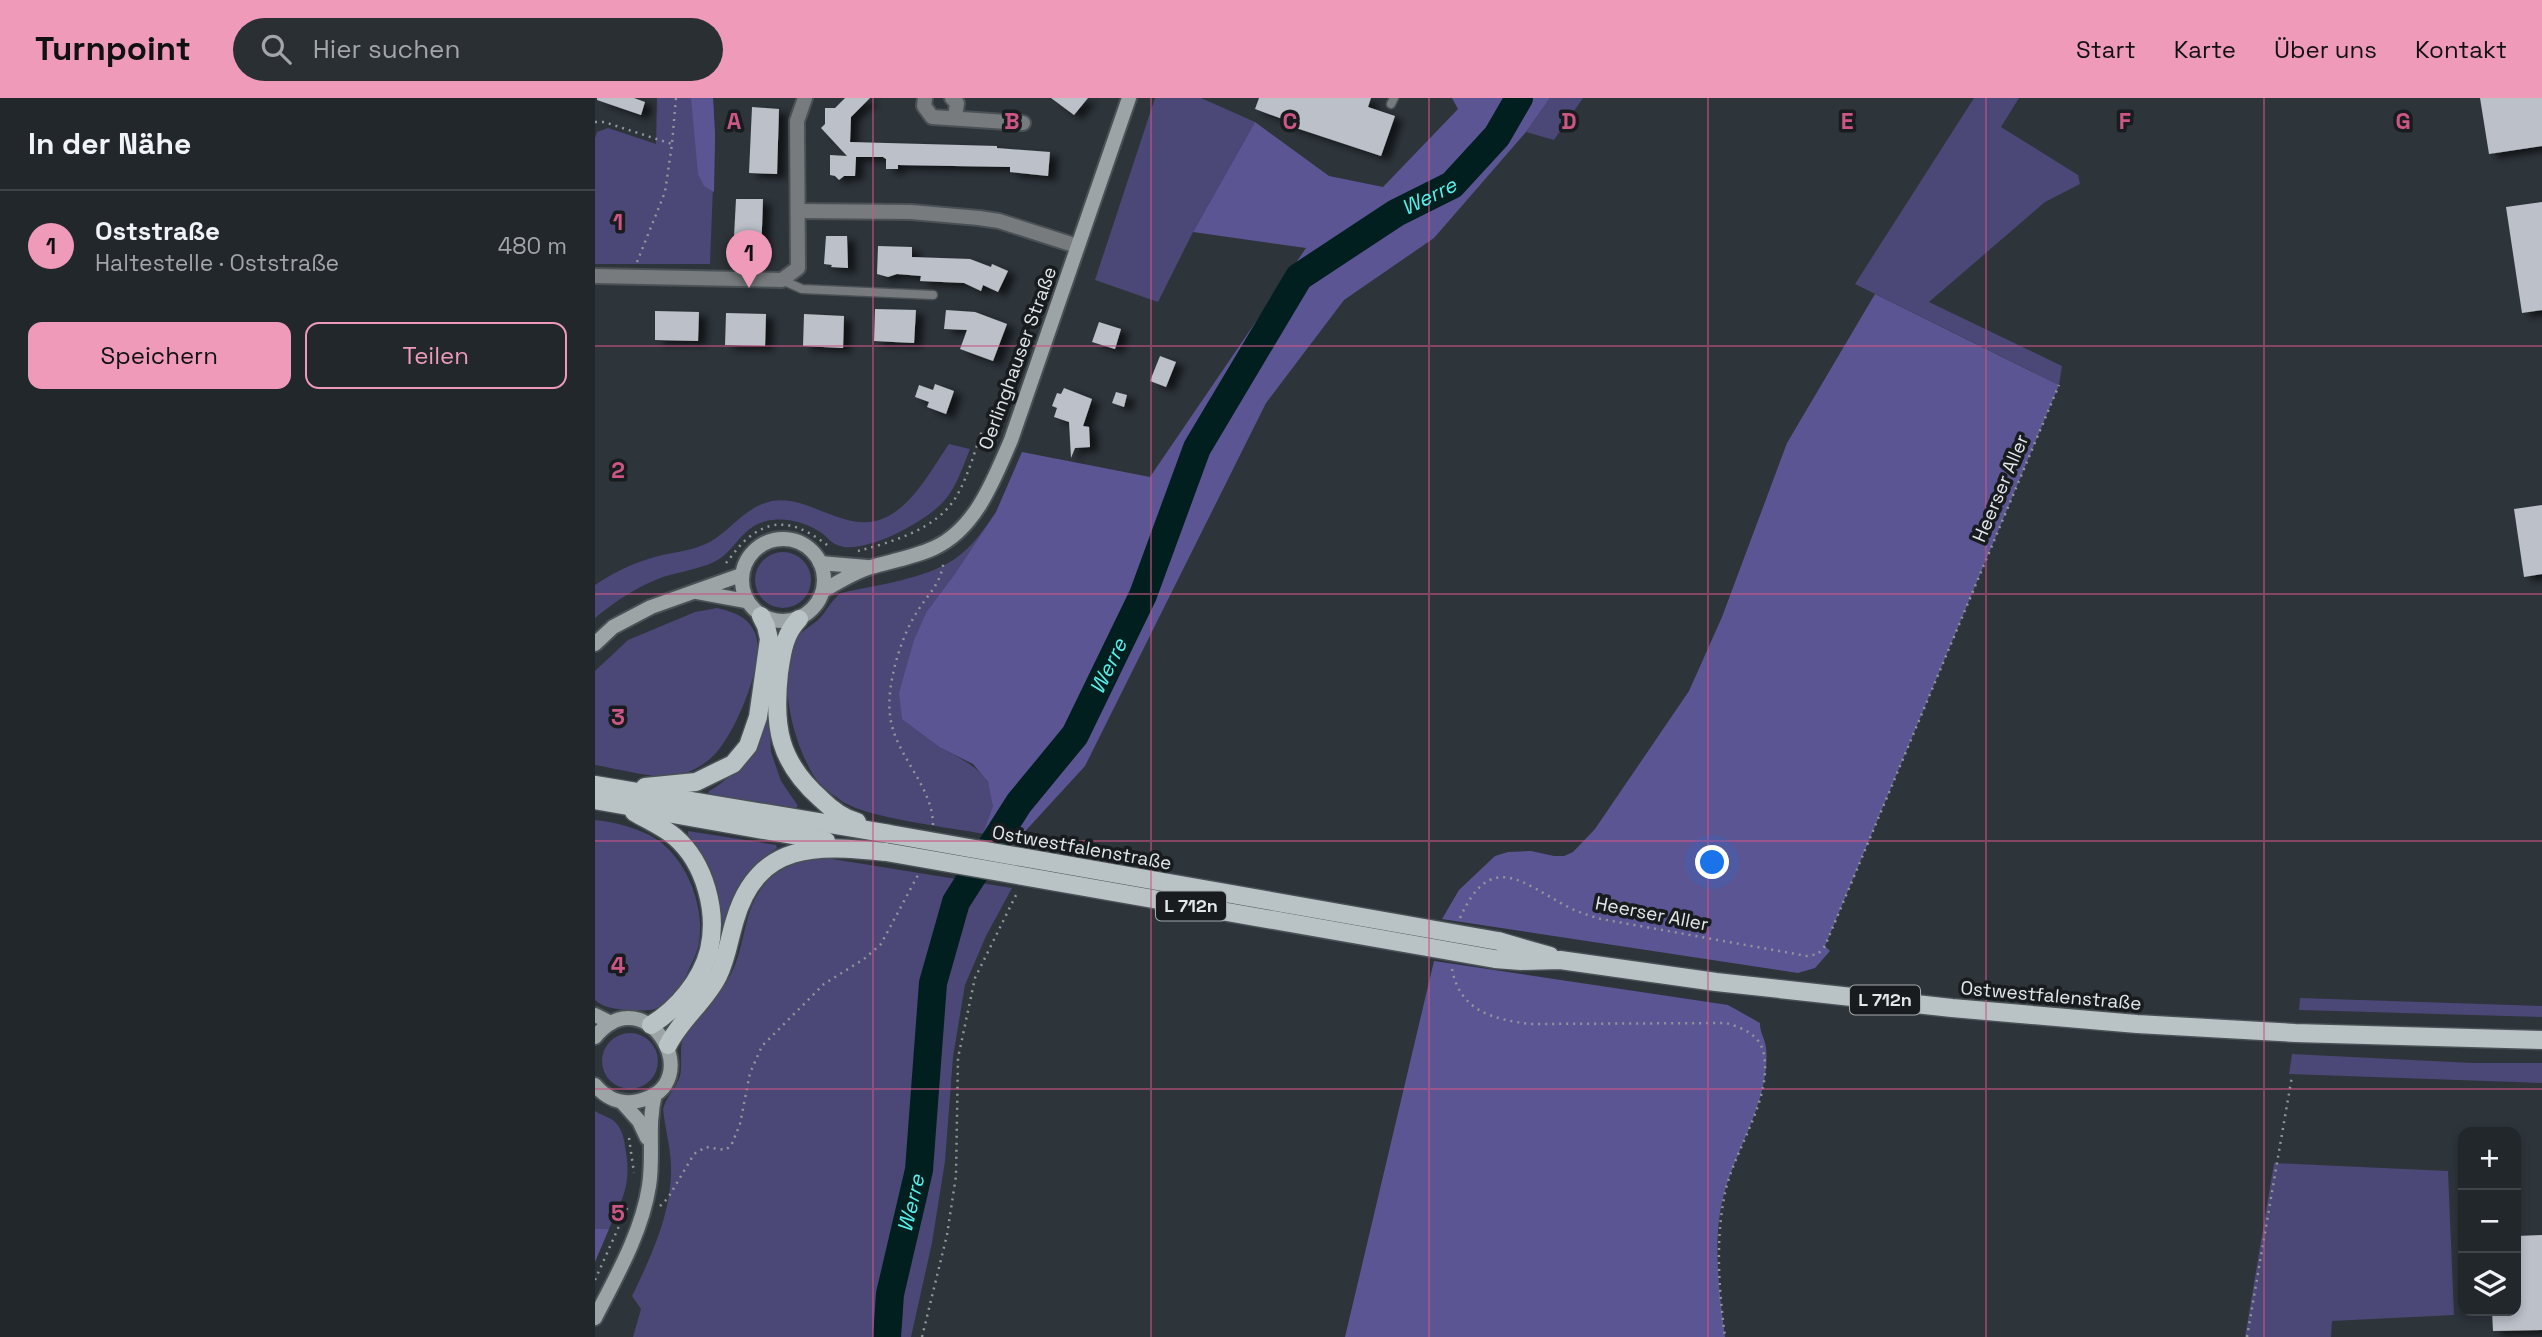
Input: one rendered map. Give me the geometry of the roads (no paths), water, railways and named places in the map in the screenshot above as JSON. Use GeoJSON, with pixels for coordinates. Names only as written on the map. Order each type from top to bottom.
{"type":"FeatureCollection","features":[{"type":"Feature","properties":{"kind":"main road","name":"Oerlinghauser Straße"},"geometry":{"type":"LineString","coordinates":[[823,591],[869,567],[904,559],[941,544],[961,527],[992,485],[1011,439],[1129,98]]}},
{"type":"Feature","properties":{"kind":"main road"},"geometry":{"type":"LineString","coordinates":[[782,539],[805,545],[820,563],[823,591],[818,603],[799,619],[773,621],[761,616],[746,601],[741,588],[741,575],[751,554],[759,546],[782,539]]}},
{"type":"Feature","properties":{"kind":"main road","name":"Oerlinghauser Straße"},"geometry":{"type":"LineString","coordinates":[[820,563],[869,567]]}},
{"type":"Feature","properties":{"kind":"main road"},"geometry":{"type":"LineString","coordinates":[[595,644],[613,627],[651,607],[741,575]]}},
{"type":"Feature","properties":{"kind":"main road"},"geometry":{"type":"LineString","coordinates":[[696,592],[746,601]]}},
{"type":"Feature","properties":{"kind":"main road","name":"L 712n"},"geometry":{"type":"LineString","coordinates":[[619,797],[696,782],[733,764],[748,746],[758,717],[769,639],[761,616]]}},
{"type":"Feature","properties":{"kind":"main road","name":"L 712n"},"geometry":{"type":"LineString","coordinates":[[799,619],[791,626],[783,645],[777,690],[776,718],[784,749],[800,780],[834,811],[850,820],[890,834]]}},
{"type":"Feature","properties":{"kind":"main road","name":"Ostwestfalenstraße"},"geometry":{"type":"LineString","coordinates":[[595,785],[619,797],[886,852],[1497,950]]}},
{"type":"Feature","properties":{"kind":"main road","name":"L 712n"},"geometry":{"type":"LineString","coordinates":[[619,797],[675,836],[702,874],[710,902],[709,951],[700,971],[681,1002],[651,1025]]}},
{"type":"Feature","properties":{"kind":"main road","name":"Ostwestfalenstraße"},"geometry":{"type":"LineString","coordinates":[[595,800],[619,797],[890,834],[1497,950],[1521,961],[1560,960],[1716,982],[1952,1008],[2295,1033],[2542,1040]]}},
{"type":"Feature","properties":{"kind":"main road","name":"L 712n"},"geometry":{"type":"LineString","coordinates":[[668,1045],[676,1028],[716,981],[725,962],[744,896],[755,877],[773,861],[798,850],[822,848],[886,852]]}},
{"type":"Feature","properties":{"kind":"main road"},"geometry":{"type":"LineString","coordinates":[[595,1015],[611,1023]]}},
{"type":"Feature","properties":{"kind":"main road"},"geometry":{"type":"LineString","coordinates":[[595,1037],[611,1023],[625,1019],[639,1020],[651,1025],[661,1034],[671,1056],[668,1077],[655,1094],[645,1100],[622,1102],[604,1095],[595,1085]]}},
{"type":"Feature","properties":{"kind":"main road"},"geometry":{"type":"LineString","coordinates":[[595,1318],[621,1266],[644,1209],[650,1184],[650,1115],[655,1094]]}},
{"type":"Feature","properties":{"kind":"main road"},"geometry":{"type":"LineString","coordinates":[[622,1102],[639,1121],[649,1143]]}},
{"type":"Feature","properties":{"kind":"street"},"geometry":{"type":"LineString","coordinates":[[595,276],[782,280],[797,268],[797,121],[805,98]]}},
{"type":"Feature","properties":{"kind":"street"},"geometry":{"type":"LineString","coordinates":[[925,98],[924,106],[932,117],[1023,123]]}},
{"type":"Feature","properties":{"kind":"street"},"geometry":{"type":"LineString","coordinates":[[952,98],[957,103],[955,117]]}},
{"type":"Feature","properties":{"kind":"street"},"geometry":{"type":"LineString","coordinates":[[799,211],[911,212],[979,218],[999,221],[1077,246]]}},
{"type":"Feature","properties":{"kind":"lane"},"geometry":{"type":"LineString","coordinates":[[782,280],[802,289],[933,295]]}},
{"type":"Feature","properties":{"kind":"waterway","name":"Werre"},"geometry":{"type":"LineString","coordinates":[[887,1337],[890,1294],[919,1170],[933,983],[956,902],[1019,803],[1075,735],[1143,595],[1197,448],[1299,277],[1396,213],[1452,185],[1497,136],[1519,98]]}},
{"type":"Feature","properties":{"kind":"place","name":"Oststraße"},"geometry":{"type":"Point","coordinates":[749,288]}}]}
